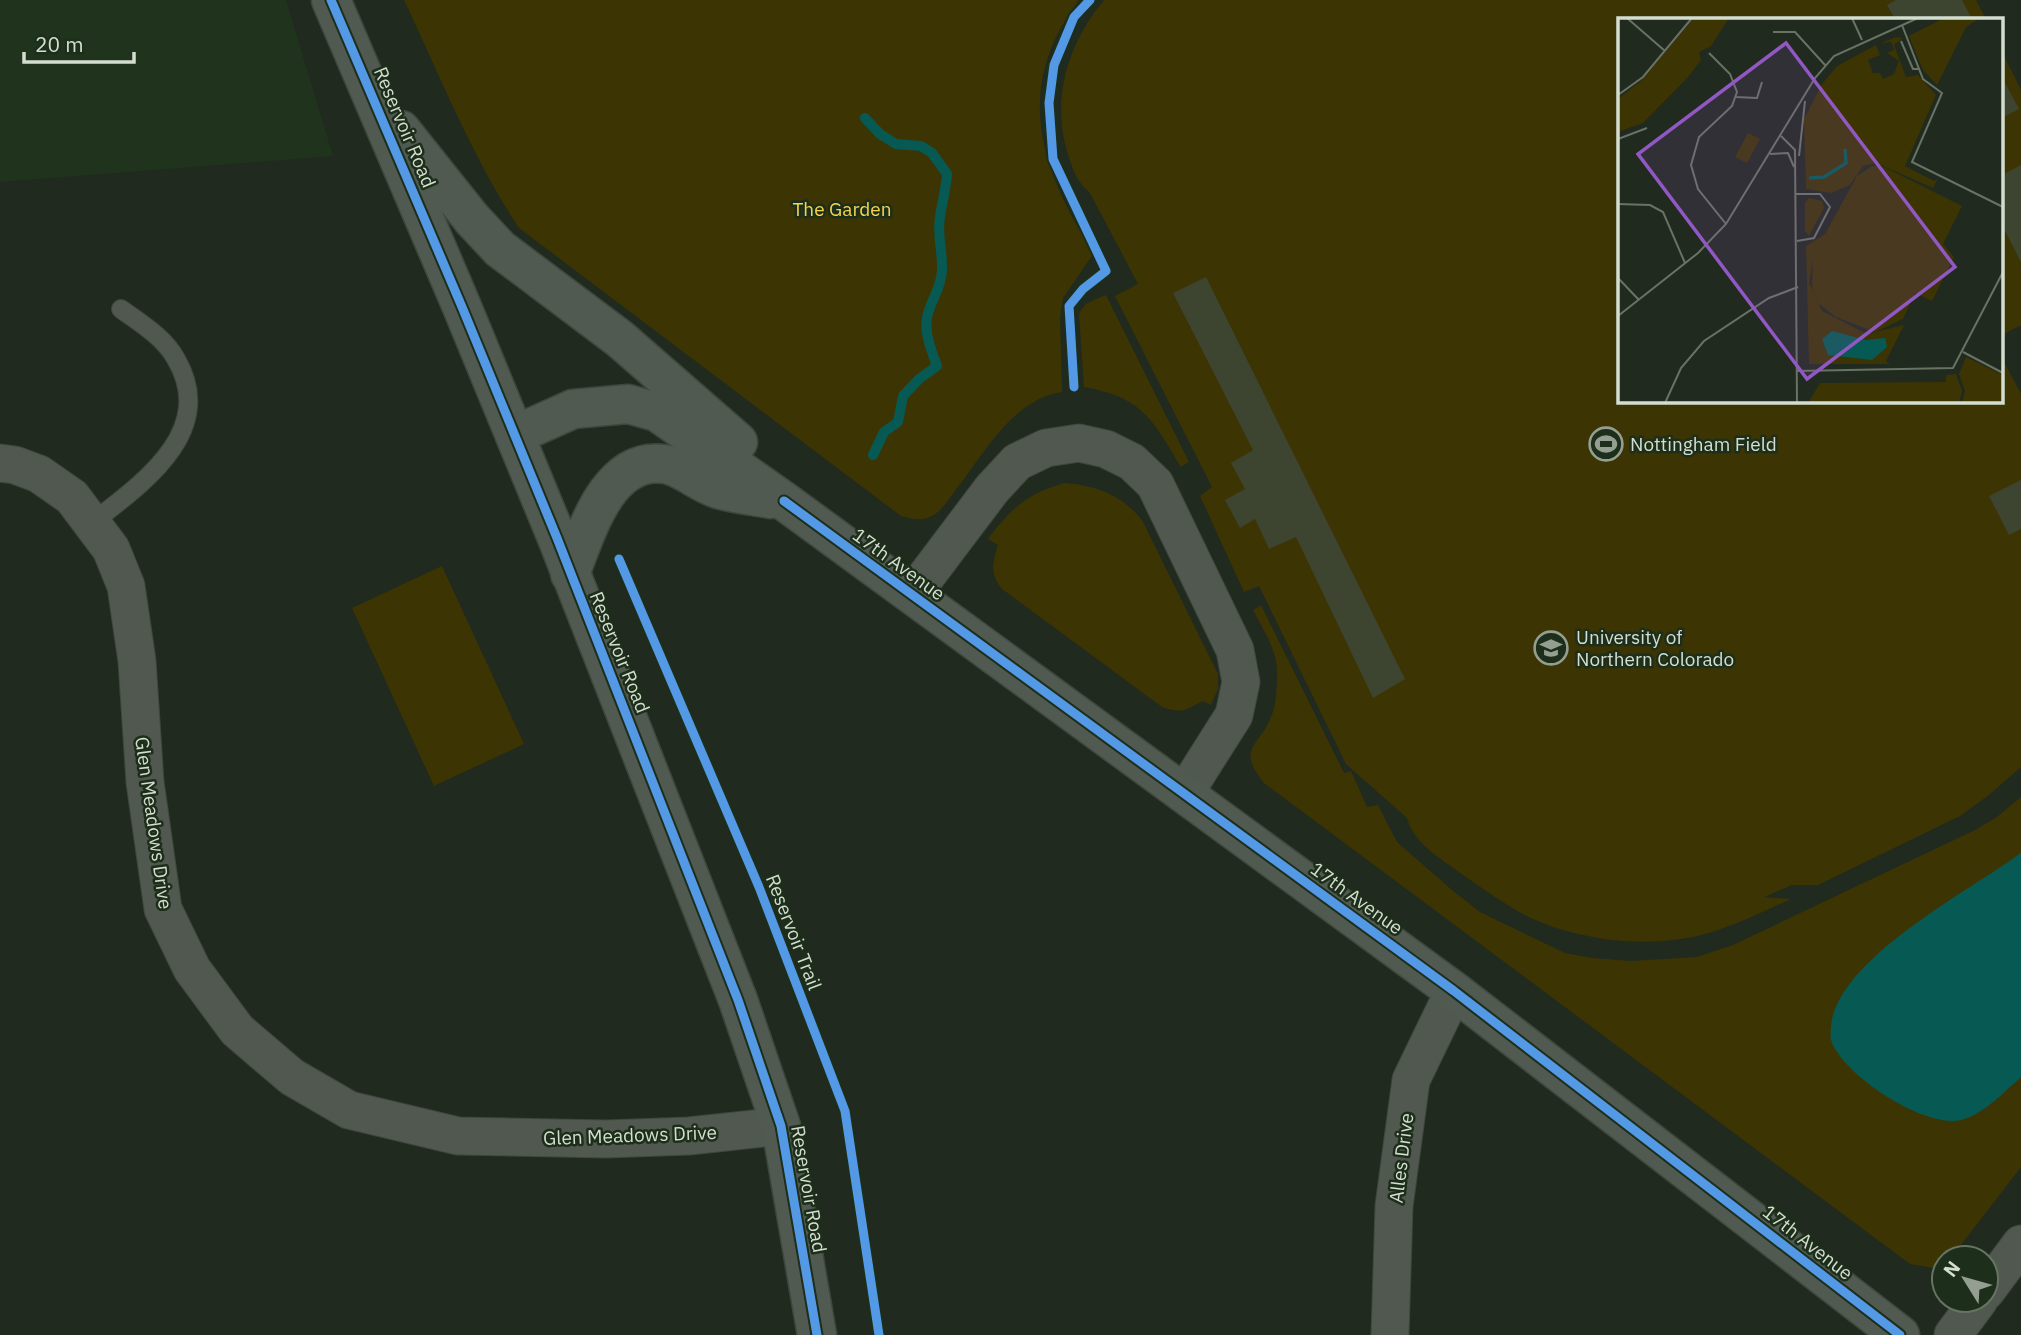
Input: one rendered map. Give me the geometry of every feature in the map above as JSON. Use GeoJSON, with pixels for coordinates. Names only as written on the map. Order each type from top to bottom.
{"type":"FeatureCollection","features":[{"type":"Feature","properties":{"kind":"street","name":"Reservoir Road"},"geometry":{"type":"LineString","coordinates":[[331,0],[515,435],[738,1000],[781,1126],[817,1335]]}},
{"type":"Feature","properties":{"kind":"street"},"geometry":{"type":"LineString","coordinates":[[372,93],[484,233],[500,249],[620,339],[744,448],[784,502]]}},
{"type":"Feature","properties":{"kind":"street","name":"17th Avenue"},"geometry":{"type":"LineString","coordinates":[[515,435],[573,409],[628,404],[657,412],[1454,990],[1900,1335]]}},
{"type":"Feature","properties":{"kind":"street","name":"17th Avenue"},"geometry":{"type":"LineString","coordinates":[[912,595],[992,489],[1017,462],[1046,448],[1079,443],[1106,449],[1132,462],[1155,484],[1235,650],[1241,682],[1234,715],[1184,794]]}},
{"type":"Feature","properties":{"kind":"street","name":"Glen Meadows Drive"},"geometry":{"type":"LineString","coordinates":[[0,463],[15,465],[39,474],[72,497],[111,549],[126,586],[137,661],[145,782],[163,909],[192,969],[237,1030],[292,1077],[349,1110],[458,1136],[606,1139],[689,1136],[781,1126]]}},
{"type":"Feature","properties":{"kind":"street"},"geometry":{"type":"LineString","coordinates":[[570,574],[593,516],[610,487],[623,475],[644,465],[665,463],[717,489],[784,502]]}},
{"type":"Feature","properties":{"kind":"street","name":"Alles Drive"},"geometry":{"type":"LineString","coordinates":[[1390,1335],[1394,1206],[1411,1080],[1454,990]]}},
{"type":"Feature","properties":{"kind":"street"},"geometry":{"type":"LineString","coordinates":[[2000,1272],[2021,1244]]}},
{"type":"Feature","properties":{"kind":"street"},"geometry":{"type":"LineString","coordinates":[[1953,1335],[1969,1314]]}},
{"type":"Feature","properties":{"kind":"lane"},"geometry":{"type":"LineString","coordinates":[[93,522],[161,464],[180,437],[189,408],[187,384],[176,357],[153,332],[121,309]]}},
{"type":"Feature","properties":{"kind":"shaded area"},"geometry":{"type":"Polygon","coordinates":[[[0,0],[286,0],[333,156],[0,182],[0,0]]]}},
{"type":"Feature","properties":{"kind":"green space","name":"The Garden"},"geometry":{"type":"Polygon","coordinates":[[[404,0],[1079,0],[1058,32],[1046,64],[1040,96],[1041,128],[1048,159],[1059,190],[1094,253],[1063,298],[1060,317],[1062,392],[1044,397],[1014,417],[1000,431],[936,514],[921,519],[901,516],[519,228],[471,145],[404,0]]]}},
{"type":"Feature","properties":{"kind":"green space","name":"Nottingham Field"},"geometry":{"type":"Polygon","coordinates":[[[1104,0],[1976,0],[1985,18],[1618,18],[1618,402],[2004,402],[2004,362],[2021,394],[2021,767],[1960,816],[1818,885],[1792,885],[1764,897],[1791,899],[1712,932],[1690,938],[1642,942],[1569,932],[1525,915],[1502,902],[1431,852],[1416,836],[1407,818],[1346,764],[1259,586],[1244,592],[1200,496],[1212,487],[1115,296],[1138,284],[1090,193],[1081,184],[1073,169],[1067,151],[1061,111],[1066,71],[1081,34],[1104,0]]]}},
{"type":"Feature","properties":{"kind":"green space"},"geometry":{"type":"Polygon","coordinates":[[[2004,56],[2021,90],[2021,325],[2004,334],[2004,56]]]}},
{"type":"Feature","properties":{"kind":"green space"},"geometry":{"type":"Polygon","coordinates":[[[1106,295],[1189,462],[1181,467],[1144,413],[1120,397],[1084,387],[1079,314],[1087,304],[1106,295]]]}},
{"type":"Feature","properties":{"kind":"green space"},"geometry":{"type":"Polygon","coordinates":[[[1064,483],[1107,493],[1126,504],[1142,520],[1218,674],[1218,689],[1211,705],[1203,701],[1184,710],[1162,707],[998,584],[993,568],[998,545],[988,539],[1004,519],[1030,497],[1064,483]]]}},
{"type":"Feature","properties":{"kind":"green space"},"geometry":{"type":"Polygon","coordinates":[[[442,566],[524,744],[434,786],[352,608],[442,566]]]}},
{"type":"Feature","properties":{"kind":"green space"},"geometry":{"type":"Polygon","coordinates":[[[1261,605],[1344,773],[1351,771],[1367,807],[1378,805],[1397,842],[1480,912],[1565,953],[1631,961],[1697,957],[1733,945],[1975,830],[1997,817],[2021,797],[2021,1167],[1962,1244],[1930,1244],[1930,1267],[1910,1264],[1264,783],[1251,762],[1250,755],[1273,712],[1277,669],[1271,646],[1253,610],[1261,605]]]}},
{"type":"Feature","properties":{"kind":"water"},"geometry":{"type":"Polygon","coordinates":[[[2021,853],[2021,1077],[1993,1102],[1961,1120],[1946,1121],[1907,1108],[1868,1083],[1838,1054],[1831,1040],[1831,1030],[1832,1019],[1842,995],[1861,971],[1885,948],[1942,905],[2021,853]]]}},
{"type":"Feature","properties":{"kind":"building"},"geometry":{"type":"Polygon","coordinates":[[[1896,0],[1962,0],[1971,18],[1894,18],[1887,5],[1896,0]]]}},
{"type":"Feature","properties":{"kind":"building"},"geometry":{"type":"Polygon","coordinates":[[[2004,81],[2019,109],[2004,117],[2004,81]]]}},
{"type":"Feature","properties":{"kind":"building"},"geometry":{"type":"Polygon","coordinates":[[[2021,165],[2021,262],[2004,229],[2004,174],[2021,165]]]}},
{"type":"Feature","properties":{"kind":"building"},"geometry":{"type":"Polygon","coordinates":[[[1206,277],[1405,679],[1373,698],[1296,537],[1269,549],[1255,519],[1240,528],[1225,500],[1245,489],[1231,463],[1253,450],[1173,293],[1206,277]]]}},
{"type":"Feature","properties":{"kind":"building"},"geometry":{"type":"Polygon","coordinates":[[[2021,480],[2021,529],[2009,535],[1989,496],[2021,480]]]}},
{"type":"Feature","properties":{"kind":"waterway"},"geometry":{"type":"LineString","coordinates":[[865,118],[880,134],[896,144],[921,146],[932,153],[947,174],[939,223],[942,272],[926,326],[937,366],[919,379],[903,396],[898,422],[884,432],[873,455]]}},
{"type":"Feature","properties":{"kind":"cycle path"},"geometry":{"type":"LineString","coordinates":[[331,0],[557,538],[738,1000],[781,1126],[817,1335]]}},
{"type":"Feature","properties":{"kind":"cycle path"},"geometry":{"type":"LineString","coordinates":[[1074,387],[1069,306],[1083,289],[1106,271],[1053,159],[1049,103],[1054,65],[1074,17],[1090,0]]}},
{"type":"Feature","properties":{"kind":"cycle path"},"geometry":{"type":"LineString","coordinates":[[784,501],[1454,991],[1900,1335]]}},
{"type":"Feature","properties":{"kind":"cycle path","name":"Reservoir Trail"},"geometry":{"type":"LineString","coordinates":[[619,559],[759,887],[845,1111],[879,1335]]}},
{"type":"Feature","properties":{"kind":"place","name":"Nottingham Field"},"geometry":{"type":"Point","coordinates":[1606,444]}},
{"type":"Feature","properties":{"kind":"place","name":"University of Northern Colorado"},"geometry":{"type":"Point","coordinates":[1551,648]}}]}
